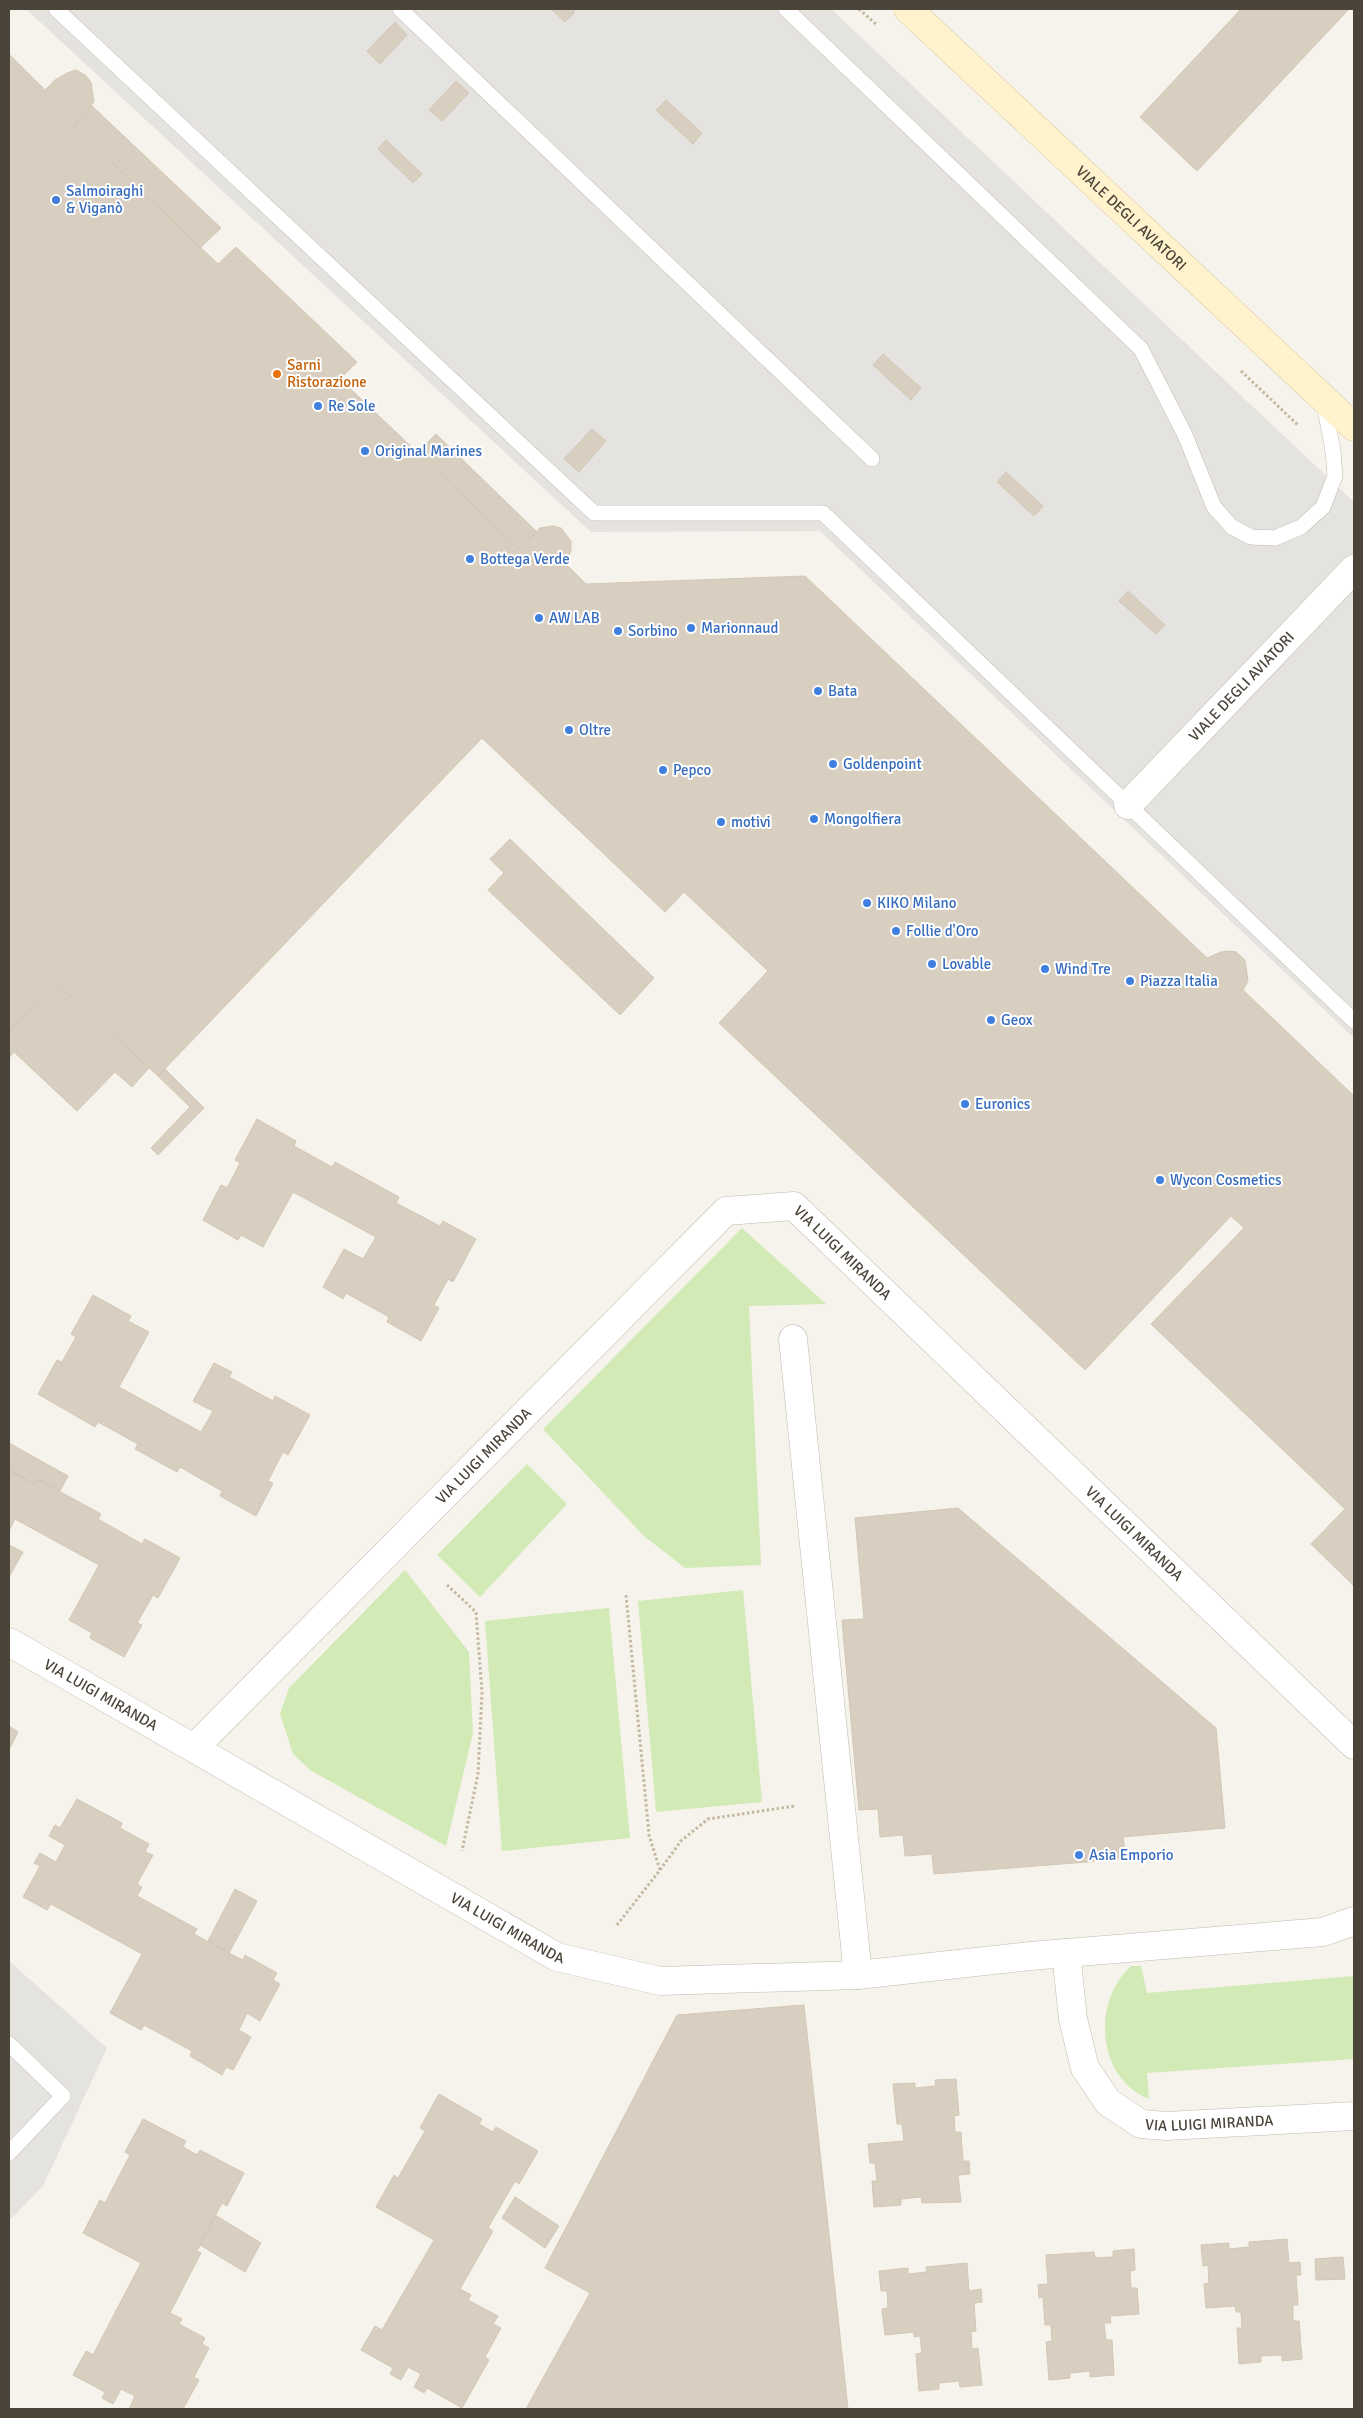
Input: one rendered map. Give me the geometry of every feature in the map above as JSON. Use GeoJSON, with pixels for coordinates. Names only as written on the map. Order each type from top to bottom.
{"type":"FeatureCollection","features":[{"type":"Feature","properties":{"kind":"main road","name":"VIALE DEGLI AVIATORI"},"geometry":{"type":"LineString","coordinates":[[908,9],[1354,427]]}},
{"type":"Feature","properties":{"kind":"street","name":"VIALE DEGLI AVIATORI"},"geometry":{"type":"LineString","coordinates":[[1128,805],[1354,569]]}},
{"type":"Feature","properties":{"kind":"street","name":"VIA LUIGI MIRANDA"},"geometry":{"type":"LineString","coordinates":[[195,1747],[726,1211],[794,1206],[1354,1745]]}},
{"type":"Feature","properties":{"kind":"street"},"geometry":{"type":"LineString","coordinates":[[793,1339],[858,1975]]}},
{"type":"Feature","properties":{"kind":"street","name":"VIA LUIGI MIRANDA"},"geometry":{"type":"LineString","coordinates":[[9,1642],[195,1747],[556,1957],[660,1981],[858,1975],[1066,1953],[1323,1932],[1354,1921]]}},
{"type":"Feature","properties":{"kind":"street","name":"VIA LUIGI MIRANDA"},"geometry":{"type":"LineString","coordinates":[[1066,1953],[1074,2019],[1085,2068],[1108,2102],[1141,2124],[1167,2126],[1354,2116]]}},
{"type":"Feature","properties":{"kind":"lane"},"geometry":{"type":"LineString","coordinates":[[56,9],[594,513],[823,513],[1354,1021]]}},
{"type":"Feature","properties":{"kind":"lane"},"geometry":{"type":"LineString","coordinates":[[400,9],[872,459]]}},
{"type":"Feature","properties":{"kind":"lane"},"geometry":{"type":"LineString","coordinates":[[786,9],[1141,349],[1185,435],[1214,507],[1232,527],[1251,536],[1275,538],[1301,527],[1323,507],[1335,476],[1334,451],[1324,399]]}},
{"type":"Feature","properties":{"kind":"lane"},"geometry":{"type":"LineString","coordinates":[[9,2044],[63,2096],[9,2153]]}},
{"type":"Feature","properties":{"kind":"path"},"geometry":{"type":"LineString","coordinates":[[447,1585],[476,1612],[482,1693],[478,1774],[462,1851]]}},
{"type":"Feature","properties":{"kind":"path"},"geometry":{"type":"LineString","coordinates":[[626,1594],[650,1835],[660,1870]]}},
{"type":"Feature","properties":{"kind":"path"},"geometry":{"type":"LineString","coordinates":[[618,1925],[682,1841],[708,1819],[794,1806]]}},
{"type":"Feature","properties":{"kind":"green space"},"geometry":{"type":"Polygon","coordinates":[[[742,1228],[826,1304],[749,1306],[761,1565],[685,1568],[644,1536],[543,1429],[742,1228]]]}},
{"type":"Feature","properties":{"kind":"green space"},"geometry":{"type":"Polygon","coordinates":[[[527,1464],[567,1504],[480,1597],[437,1555],[527,1464]]]}},
{"type":"Feature","properties":{"kind":"green space"},"geometry":{"type":"Polygon","coordinates":[[[405,1570],[469,1652],[473,1733],[446,1846],[310,1770],[293,1754],[280,1714],[289,1688],[405,1570]]]}},
{"type":"Feature","properties":{"kind":"green space"},"geometry":{"type":"Polygon","coordinates":[[[743,1590],[762,1802],[656,1812],[638,1601],[743,1590]]]}},
{"type":"Feature","properties":{"kind":"green space"},"geometry":{"type":"Polygon","coordinates":[[[609,1608],[630,1838],[502,1851],[485,1621],[609,1608]]]}},
{"type":"Feature","properties":{"kind":"green space"},"geometry":{"type":"Polygon","coordinates":[[[1131,1966],[1141,1966],[1147,1993],[1354,1976],[1354,2059],[1147,2073],[1149,2099],[1131,2089],[1118,2074],[1110,2057],[1106,2038],[1106,2018],[1110,1999],[1118,1981],[1131,1966]]]}},
{"type":"Feature","properties":{"kind":"shaded area"},"geometry":{"type":"Polygon","coordinates":[[[26,9],[831,9],[1354,502],[1354,1038],[820,531],[591,532],[26,9]]]}},
{"type":"Feature","properties":{"kind":"shaded area"},"geometry":{"type":"Polygon","coordinates":[[[9,1961],[107,2048],[43,2186],[9,2221],[9,1961]]]}},
{"type":"Feature","properties":{"kind":"building"},"geometry":{"type":"Polygon","coordinates":[[[551,9],[572,9],[575,12],[565,22],[551,9]]]}},
{"type":"Feature","properties":{"kind":"building"},"geometry":{"type":"Polygon","coordinates":[[[1241,9],[1349,9],[1197,171],[1140,117],[1241,9]]]}},
{"type":"Feature","properties":{"kind":"building"},"geometry":{"type":"Polygon","coordinates":[[[395,22],[407,35],[380,64],[367,51],[395,22]]]}},
{"type":"Feature","properties":{"kind":"building","name":"Mongolfiera"},"geometry":{"type":"Polygon","coordinates":[[[9,54],[45,90],[55,80],[67,73],[76,70],[85,75],[91,82],[94,102],[74,126],[218,264],[236,247],[357,362],[340,379],[519,549],[540,528],[553,526],[561,528],[571,541],[571,551],[565,563],[586,584],[805,576],[1207,958],[1229,951],[1236,952],[1245,960],[1248,981],[1243,990],[1354,1096],[1354,1586],[1311,1544],[1345,1509],[1151,1324],[1244,1228],[1231,1216],[1085,1370],[719,1023],[768,971],[684,892],[665,912],[482,738],[158,1076],[55,982],[9,1031],[9,54]]]}},
{"type":"Feature","properties":{"kind":"building"},"geometry":{"type":"Polygon","coordinates":[[[456,81],[469,93],[442,121],[429,110],[456,81]]]}},
{"type":"Feature","properties":{"kind":"building"},"geometry":{"type":"Polygon","coordinates":[[[666,100],[702,133],[693,144],[656,110],[666,100]]]}},
{"type":"Feature","properties":{"kind":"building"},"geometry":{"type":"Polygon","coordinates":[[[92,106],[221,228],[200,248],[74,126],[92,106]]]}},
{"type":"Feature","properties":{"kind":"building"},"geometry":{"type":"Polygon","coordinates":[[[386,140],[422,174],[413,183],[378,149],[386,140]]]}},
{"type":"Feature","properties":{"kind":"building"},"geometry":{"type":"Polygon","coordinates":[[[883,354],[921,388],[911,400],[873,365],[883,354]]]}},
{"type":"Feature","properties":{"kind":"building"},"geometry":{"type":"Polygon","coordinates":[[[592,429],[606,441],[579,472],[564,459],[592,429]]]}},
{"type":"Feature","properties":{"kind":"building"},"geometry":{"type":"Polygon","coordinates":[[[436,434],[537,532],[519,549],[418,452],[436,434]]]}},
{"type":"Feature","properties":{"kind":"building"},"geometry":{"type":"Polygon","coordinates":[[[1006,472],[1043,506],[1034,516],[997,482],[1006,472]]]}},
{"type":"Feature","properties":{"kind":"building"},"geometry":{"type":"Polygon","coordinates":[[[1128,591],[1165,625],[1156,634],[1119,601],[1128,591]]]}},
{"type":"Feature","properties":{"kind":"building"},"geometry":{"type":"Polygon","coordinates":[[[510,839],[654,978],[620,1015],[488,890],[504,873],[490,859],[510,839]]]}},
{"type":"Feature","properties":{"kind":"building"},"geometry":{"type":"Polygon","coordinates":[[[55,982],[149,1068],[132,1087],[115,1072],[77,1111],[14,1052],[9,1058],[9,1031],[55,982]]]}},
{"type":"Feature","properties":{"kind":"building"},"geometry":{"type":"Polygon","coordinates":[[[165,1069],[204,1108],[158,1155],[151,1148],[190,1107],[158,1076],[165,1069]]]}},
{"type":"Feature","properties":{"kind":"building"},"geometry":{"type":"Polygon","coordinates":[[[257,1119],[296,1141],[294,1146],[332,1167],[335,1162],[399,1197],[396,1203],[440,1226],[443,1221],[476,1239],[453,1282],[448,1279],[434,1305],[439,1308],[421,1341],[387,1322],[389,1317],[346,1293],[343,1299],[323,1287],[344,1249],[363,1259],[376,1237],[293,1192],[263,1247],[241,1235],[238,1240],[203,1220],[221,1185],[227,1188],[240,1163],[235,1160],[257,1119]]]}},
{"type":"Feature","properties":{"kind":"building"},"geometry":{"type":"Polygon","coordinates":[[[93,1295],[131,1316],[128,1321],[149,1332],[119,1387],[201,1432],[213,1411],[193,1401],[214,1363],[232,1372],[229,1377],[273,1401],[275,1396],[310,1415],[288,1455],[283,1452],[268,1481],[273,1483],[256,1516],[220,1496],[222,1491],[180,1467],[177,1472],[135,1449],[138,1444],[98,1422],[95,1427],[38,1394],[57,1360],[62,1362],[76,1337],[71,1334],[93,1295]]]}},
{"type":"Feature","properties":{"kind":"building"},"geometry":{"type":"Polygon","coordinates":[[[9,1443],[68,1476],[60,1491],[37,1479],[34,1484],[9,1470],[9,1443]]]}},
{"type":"Feature","properties":{"kind":"building"},"geometry":{"type":"Polygon","coordinates":[[[9,1470],[34,1484],[37,1479],[101,1514],[98,1519],[142,1544],[145,1539],[180,1558],[158,1598],[153,1595],[137,1623],[142,1625],[124,1657],[90,1638],[92,1633],[69,1620],[99,1565],[15,1519],[9,1531],[9,1470]]]}},
{"type":"Feature","properties":{"kind":"building"},"geometry":{"type":"Polygon","coordinates":[[[958,1508],[1216,1728],[1225,1828],[1123,1837],[1126,1859],[934,1874],[932,1854],[905,1856],[903,1835],[880,1837],[878,1809],[859,1810],[842,1620],[864,1619],[855,1518],[958,1508]]]}},
{"type":"Feature","properties":{"kind":"building"},"geometry":{"type":"Polygon","coordinates":[[[9,1545],[23,1552],[9,1577],[9,1545]]]}},
{"type":"Feature","properties":{"kind":"building"},"geometry":{"type":"Polygon","coordinates":[[[9,1726],[18,1732],[9,1750],[9,1726]]]}},
{"type":"Feature","properties":{"kind":"building"},"geometry":{"type":"Polygon","coordinates":[[[77,1799],[122,1823],[120,1828],[149,1844],[145,1852],[153,1855],[137,1884],[142,1887],[137,1896],[197,1929],[194,1934],[243,1960],[245,1955],[277,1973],[273,1980],[280,1984],[260,2021],[247,2013],[239,2030],[251,2037],[233,2070],[226,2067],[222,2075],[190,2056],[192,2051],[144,2025],[141,2030],[110,2013],[142,1954],[51,1904],[47,1910],[23,1897],[40,1866],[34,1863],[40,1853],[56,1862],[65,1845],[49,1836],[55,1825],[60,1828],[77,1799]]]}},
{"type":"Feature","properties":{"kind":"building"},"geometry":{"type":"Polygon","coordinates":[[[235,1889],[257,1901],[229,1953],[208,1941],[235,1889]]]}},
{"type":"Feature","properties":{"kind":"building"},"geometry":{"type":"Polygon","coordinates":[[[804,2005],[848,2409],[526,2409],[590,2293],[545,2268],[677,2015],[804,2005]]]}},
{"type":"Feature","properties":{"kind":"building"},"geometry":{"type":"Polygon","coordinates":[[[956,2079],[959,2115],[954,2116],[955,2132],[961,2132],[963,2161],[969,2161],[970,2174],[958,2175],[961,2202],[922,2203],[921,2197],[901,2199],[901,2205],[874,2207],[872,2181],[877,2181],[875,2163],[870,2163],[868,2144],[904,2141],[902,2124],[897,2124],[893,2084],[915,2083],[915,2088],[936,2086],[935,2080],[956,2079]]]}},
{"type":"Feature","properties":{"kind":"building"},"geometry":{"type":"Polygon","coordinates":[[[439,2094],[482,2119],[479,2124],[493,2132],[496,2127],[538,2151],[519,2184],[515,2181],[488,2228],[493,2231],[460,2289],[471,2295],[468,2300],[498,2316],[493,2324],[501,2328],[485,2357],[489,2360],[462,2408],[427,2388],[424,2393],[414,2387],[421,2374],[408,2367],[401,2380],[390,2374],[393,2368],[361,2350],[375,2326],[382,2330],[434,2240],[376,2207],[394,2175],[398,2178],[425,2131],[420,2128],[439,2094]]]}},
{"type":"Feature","properties":{"kind":"building"},"geometry":{"type":"Polygon","coordinates":[[[143,2119],[186,2141],[183,2147],[197,2155],[200,2150],[244,2173],[227,2206],[222,2203],[197,2251],[201,2253],[170,2313],[182,2319],[179,2324],[205,2338],[202,2344],[209,2348],[194,2377],[199,2380],[183,2409],[129,2409],[135,2396],[121,2389],[113,2404],[102,2398],[105,2392],[73,2375],[86,2351],[93,2355],[141,2263],[83,2233],[100,2200],[105,2203],[130,2155],[125,2152],[143,2119]]]}},
{"type":"Feature","properties":{"kind":"building"},"geometry":{"type":"Polygon","coordinates":[[[515,2197],[559,2226],[545,2248],[502,2218],[515,2197]]]}},
{"type":"Feature","properties":{"kind":"building"},"geometry":{"type":"Polygon","coordinates":[[[215,2215],[261,2243],[245,2272],[200,2245],[215,2215]]]}},
{"type":"Feature","properties":{"kind":"building"},"geometry":{"type":"Polygon","coordinates":[[[1287,2239],[1289,2263],[1300,2262],[1301,2275],[1296,2275],[1298,2305],[1293,2305],[1293,2321],[1299,2321],[1302,2359],[1282,2361],[1282,2355],[1261,2356],[1261,2362],[1239,2364],[1237,2328],[1242,2328],[1241,2312],[1236,2312],[1235,2306],[1206,2308],[1204,2284],[1209,2283],[1208,2265],[1203,2266],[1201,2245],[1229,2243],[1229,2249],[1249,2247],[1249,2242],[1287,2239]]]}},
{"type":"Feature","properties":{"kind":"building"},"geometry":{"type":"Polygon","coordinates":[[[1134,2249],[1135,2270],[1130,2271],[1131,2288],[1137,2288],[1139,2314],[1110,2316],[1111,2323],[1104,2323],[1106,2340],[1112,2340],[1114,2375],[1090,2377],[1090,2371],[1070,2373],[1070,2378],[1049,2380],[1046,2342],[1052,2341],[1051,2325],[1045,2325],[1043,2297],[1039,2298],[1038,2285],[1048,2284],[1046,2255],[1094,2252],[1095,2258],[1113,2257],[1113,2251],[1134,2249]]]}},
{"type":"Feature","properties":{"kind":"building"},"geometry":{"type":"Polygon","coordinates":[[[1343,2257],[1345,2279],[1316,2280],[1315,2259],[1343,2257]]]}},
{"type":"Feature","properties":{"kind":"building"},"geometry":{"type":"Polygon","coordinates":[[[967,2263],[969,2291],[981,2289],[982,2302],[974,2303],[976,2331],[971,2332],[972,2349],[978,2348],[982,2385],[960,2387],[959,2381],[939,2383],[939,2389],[919,2391],[916,2354],[922,2353],[920,2336],[914,2337],[914,2332],[885,2335],[882,2309],[888,2308],[887,2291],[881,2291],[879,2271],[908,2268],[908,2274],[927,2272],[926,2267],[967,2263]]]}},
{"type":"Feature","properties":{"kind":"place","name":"Salmoiraghi & Viganò"},"geometry":{"type":"Point","coordinates":[56,200]}},
{"type":"Feature","properties":{"kind":"place","name":"Sarni Ristorazione"},"geometry":{"type":"Point","coordinates":[277,374]}},
{"type":"Feature","properties":{"kind":"place","name":"Re Sole"},"geometry":{"type":"Point","coordinates":[318,406]}},
{"type":"Feature","properties":{"kind":"place","name":"Original Marines"},"geometry":{"type":"Point","coordinates":[365,451]}},
{"type":"Feature","properties":{"kind":"place","name":"Bottega Verde"},"geometry":{"type":"Point","coordinates":[470,559]}},
{"type":"Feature","properties":{"kind":"place","name":"AW LAB"},"geometry":{"type":"Point","coordinates":[539,618]}},
{"type":"Feature","properties":{"kind":"place","name":"Marionnaud"},"geometry":{"type":"Point","coordinates":[691,628]}},
{"type":"Feature","properties":{"kind":"place","name":"Sorbino"},"geometry":{"type":"Point","coordinates":[618,631]}},
{"type":"Feature","properties":{"kind":"place","name":"Bata"},"geometry":{"type":"Point","coordinates":[818,691]}},
{"type":"Feature","properties":{"kind":"place","name":"Oltre"},"geometry":{"type":"Point","coordinates":[569,730]}},
{"type":"Feature","properties":{"kind":"place","name":"Goldenpoint"},"geometry":{"type":"Point","coordinates":[833,764]}},
{"type":"Feature","properties":{"kind":"place","name":"Pepco"},"geometry":{"type":"Point","coordinates":[663,770]}},
{"type":"Feature","properties":{"kind":"place","name":"Mongolfiera"},"geometry":{"type":"Point","coordinates":[814,819]}},
{"type":"Feature","properties":{"kind":"place","name":"motivi"},"geometry":{"type":"Point","coordinates":[721,822]}},
{"type":"Feature","properties":{"kind":"place","name":"KIKO Milano"},"geometry":{"type":"Point","coordinates":[867,903]}},
{"type":"Feature","properties":{"kind":"place","name":"Follie d'Oro"},"geometry":{"type":"Point","coordinates":[896,931]}},
{"type":"Feature","properties":{"kind":"place","name":"Lovable"},"geometry":{"type":"Point","coordinates":[932,964]}},
{"type":"Feature","properties":{"kind":"place","name":"Wind Tre"},"geometry":{"type":"Point","coordinates":[1045,969]}},
{"type":"Feature","properties":{"kind":"place","name":"Piazza Italia"},"geometry":{"type":"Point","coordinates":[1130,981]}},
{"type":"Feature","properties":{"kind":"place","name":"Geox"},"geometry":{"type":"Point","coordinates":[991,1020]}},
{"type":"Feature","properties":{"kind":"place","name":"Euronics"},"geometry":{"type":"Point","coordinates":[965,1104]}},
{"type":"Feature","properties":{"kind":"place","name":"Wycon Cosmetics"},"geometry":{"type":"Point","coordinates":[1160,1180]}},
{"type":"Feature","properties":{"kind":"place","name":"Asia Emporio"},"geometry":{"type":"Point","coordinates":[1079,1855]}}]}
